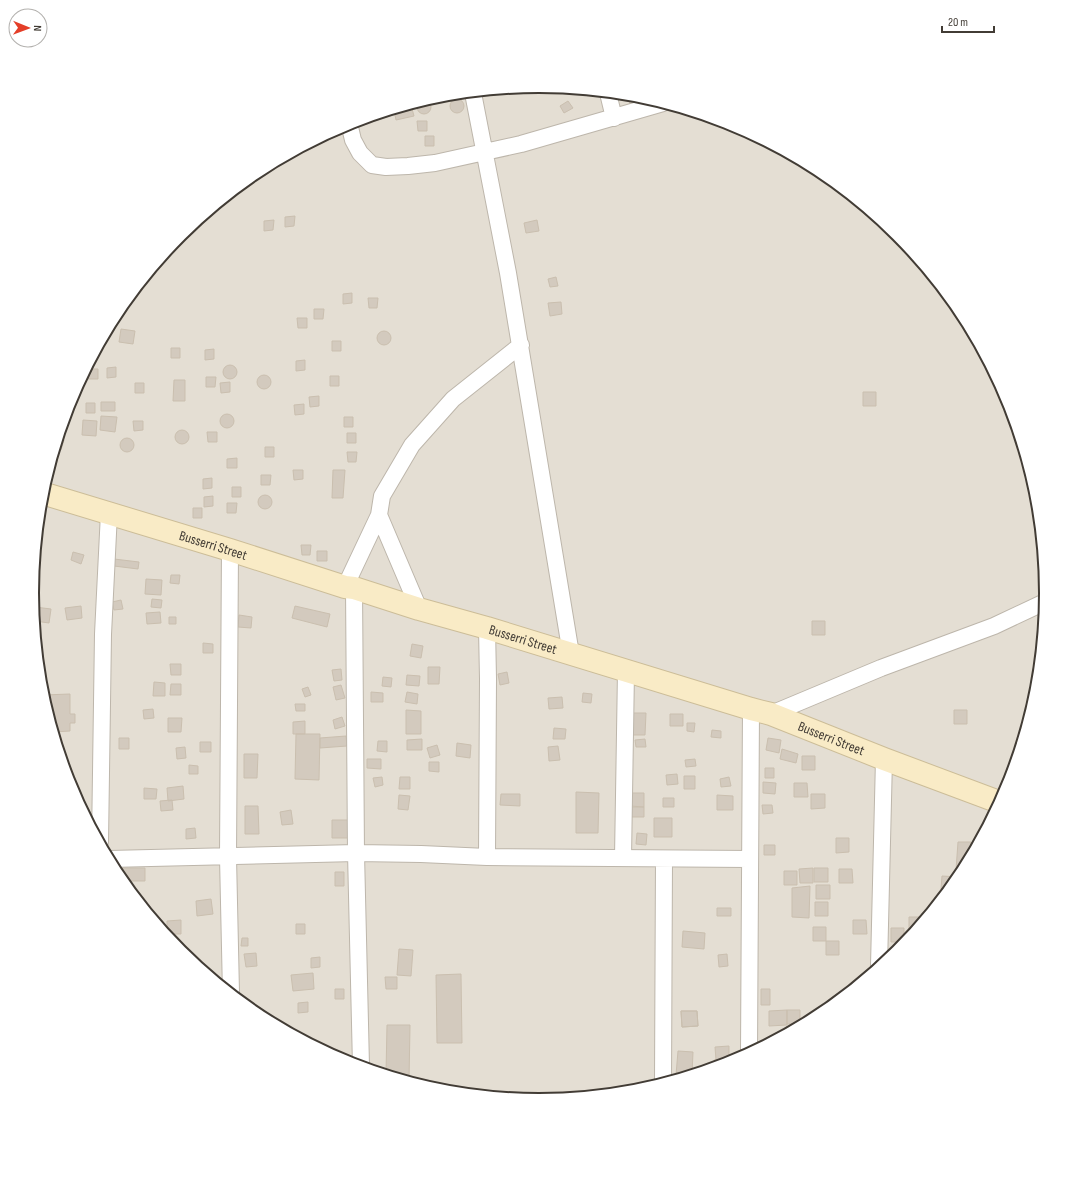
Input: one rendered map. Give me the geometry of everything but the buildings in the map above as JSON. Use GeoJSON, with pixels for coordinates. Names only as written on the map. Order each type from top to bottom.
{"type":"FeatureCollection","features":[{"type":"Feature","properties":{"kind":"main road","name":"Busserri Street"},"geometry":{"type":"LineString","coordinates":[[49,494],[350,587],[419,610],[487,628],[761,711],[994,800]]}},
{"type":"Feature","properties":{"kind":"street"},"geometry":{"type":"LineString","coordinates":[[473,97],[508,273],[571,654]]}},
{"type":"Feature","properties":{"kind":"street"},"geometry":{"type":"LineString","coordinates":[[609,98],[614,118]]}},
{"type":"Feature","properties":{"kind":"street"},"geometry":{"type":"LineString","coordinates":[[351,130],[353,140],[360,153],[372,165],[386,167],[408,166],[435,163],[521,144],[652,106]]}},
{"type":"Feature","properties":{"kind":"street"},"geometry":{"type":"LineString","coordinates":[[361,1060],[350,587],[379,515],[382,496],[412,445],[453,399],[520,345]]}},
{"type":"Feature","properties":{"kind":"street"},"geometry":{"type":"LineString","coordinates":[[100,832],[103,634],[109,513]]}},
{"type":"Feature","properties":{"kind":"street"},"geometry":{"type":"LineString","coordinates":[[379,515],[419,610]]}},
{"type":"Feature","properties":{"kind":"street"},"geometry":{"type":"LineString","coordinates":[[230,550],[228,857],[231,987]]}},
{"type":"Feature","properties":{"kind":"street"},"geometry":{"type":"LineString","coordinates":[[749,1046],[750,859],[761,711],[994,626],[1039,605]]}},
{"type":"Feature","properties":{"kind":"street"},"geometry":{"type":"LineString","coordinates":[[487,628],[487,857]]}},
{"type":"Feature","properties":{"kind":"street"},"geometry":{"type":"LineString","coordinates":[[623,858],[626,671]]}},
{"type":"Feature","properties":{"kind":"street"},"geometry":{"type":"LineString","coordinates":[[880,959],[884,759]]}},
{"type":"Feature","properties":{"kind":"street"},"geometry":{"type":"LineString","coordinates":[[116,859],[356,853],[487,857],[750,859]]}},
{"type":"Feature","properties":{"kind":"street"},"geometry":{"type":"LineString","coordinates":[[664,859],[664,1077]]}},
{"type":"Feature","properties":{"kind":"shaded area"},"geometry":{"type":"Polygon","coordinates":[[[506,94],[572,94],[604,97],[668,110],[700,120],[730,131],[789,160],[817,177],[869,217],[893,239],[936,289],[955,315],[987,372],[1001,402],[1022,464],[1035,528],[1038,560],[1038,626],[1035,658],[1022,722],[1012,754],[1001,784],[972,843],[955,871],[915,923],[893,947],[843,990],[817,1009],[760,1041],[730,1055],[668,1076],[604,1089],[572,1092],[506,1092],[474,1089],[410,1076],[378,1066],[348,1055],[289,1026],[261,1009],[209,969],[185,947],[142,897],[123,871],[91,814],[77,784],[56,722],[43,658],[40,626],[40,560],[43,528],[56,464],[66,432],[77,402],[106,343],[123,315],[163,263],[185,239],[235,196],[261,177],[318,145],[348,131],[410,110],[474,97],[506,94]]]}}]}
